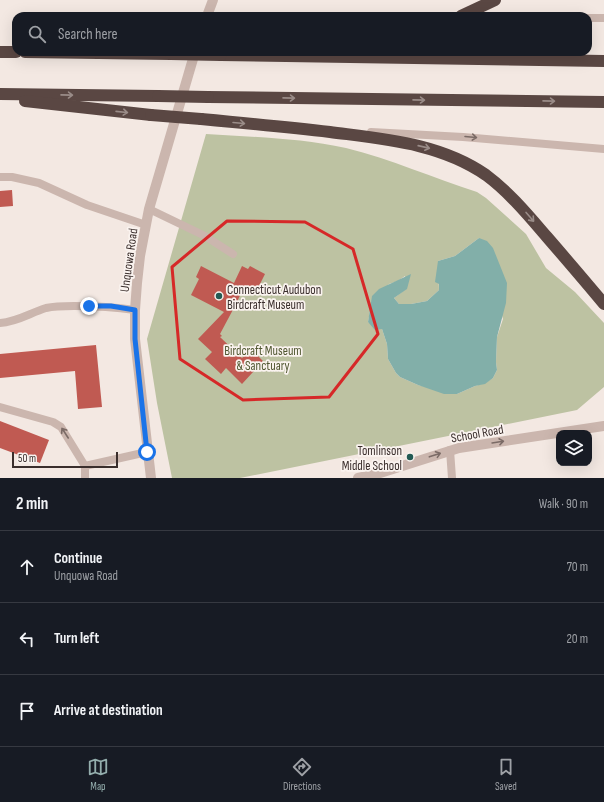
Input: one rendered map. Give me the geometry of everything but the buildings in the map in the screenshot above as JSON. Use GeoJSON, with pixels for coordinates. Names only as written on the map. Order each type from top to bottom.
{"type":"FeatureCollection","features":[{"type":"Feature","properties":{"kind":"highway"},"geometry":{"type":"LineString","coordinates":[[470,12],[495,0]]}},
{"type":"Feature","properties":{"kind":"highway"},"geometry":{"type":"LineString","coordinates":[[0,52],[12,52]]}},
{"type":"Feature","properties":{"kind":"highway"},"geometry":{"type":"LineString","coordinates":[[286,56],[604,61]]}},
{"type":"Feature","properties":{"kind":"highway"},"geometry":{"type":"LineString","coordinates":[[0,94],[604,102]]}},
{"type":"Feature","properties":{"kind":"highway"},"geometry":{"type":"LineString","coordinates":[[0,98],[151,115],[307,129],[413,144],[449,155],[468,164],[490,178],[516,202],[604,304]]}},
{"type":"Feature","properties":{"kind":"street"},"geometry":{"type":"LineString","coordinates":[[208,12],[213,0]]}},
{"type":"Feature","properties":{"kind":"street","name":"Unquowa Road"},"geometry":{"type":"LineString","coordinates":[[150,478],[135,339],[135,310],[139,263],[149,209],[195,56]]}},
{"type":"Feature","properties":{"kind":"street","name":"School Road"},"geometry":{"type":"LineString","coordinates":[[358,478],[377,476],[450,450],[604,426]]}},
{"type":"Feature","properties":{"kind":"lane"},"geometry":{"type":"LineString","coordinates":[[592,18],[604,18]]}},
{"type":"Feature","properties":{"kind":"lane"},"geometry":{"type":"LineString","coordinates":[[307,129],[463,136],[604,149]]}},
{"type":"Feature","properties":{"kind":"lane"},"geometry":{"type":"LineString","coordinates":[[0,177],[12,177],[39,183],[88,205],[146,225]]}},
{"type":"Feature","properties":{"kind":"lane"},"geometry":{"type":"LineString","coordinates":[[149,209],[205,236],[233,254]]}},
{"type":"Feature","properties":{"kind":"lane"},"geometry":{"type":"LineString","coordinates":[[0,324],[9,323],[27,317],[47,308],[65,306],[111,306],[135,310]]}},
{"type":"Feature","properties":{"kind":"lane"},"geometry":{"type":"LineString","coordinates":[[0,406],[53,422],[61,428],[85,466],[85,478]]}},
{"type":"Feature","properties":{"kind":"lane"},"geometry":{"type":"LineString","coordinates":[[450,450],[452,478]]}},
{"type":"Feature","properties":{"kind":"lane"},"geometry":{"type":"LineString","coordinates":[[85,466],[147,452]]}},
{"type":"Feature","properties":{"kind":"highlighted area"},"geometry":{"type":"Polygon","coordinates":[[[227,221],[305,222],[353,249],[378,334],[329,397],[243,400],[180,359],[172,267],[227,221]]]}},
{"type":"Feature","properties":{"kind":"green space","name":"Birdcraft Museum & Sanctuary"},"geometry":{"type":"Polygon","coordinates":[[[206,134],[294,140],[363,152],[477,192],[486,198],[526,234],[546,268],[575,292],[604,323],[604,387],[577,410],[240,478],[172,478],[157,403],[147,339],[206,134]],[[479,238],[455,256],[438,261],[439,290],[427,301],[411,304],[399,304],[394,298],[406,289],[405,276],[398,281],[389,284],[370,311],[368,322],[382,329],[387,344],[388,359],[400,377],[418,385],[457,394],[485,383],[493,378],[497,370],[497,337],[503,319],[479,238]]]}},
{"type":"Feature","properties":{"kind":"water"},"geometry":{"type":"Polygon","coordinates":[[[479,238],[487,241],[493,248],[507,283],[506,303],[497,337],[497,370],[493,378],[485,384],[475,386],[457,394],[444,394],[400,377],[388,359],[387,344],[382,329],[375,330],[368,322],[372,296],[379,289],[411,274],[407,289],[394,298],[399,304],[411,304],[427,301],[439,290],[439,284],[435,282],[438,261],[455,256],[479,238]]]}},
{"type":"Feature","properties":{"kind":"place","name":"Connecticut Audubon Birdcraft Museum"},"geometry":{"type":"Point","coordinates":[219,296]}},
{"type":"Feature","properties":{"kind":"place","name":"Tomlinson Middle School"},"geometry":{"type":"Point","coordinates":[410,457]}},
{"type":"Feature","properties":{"kind":"route"},"geometry":{"type":"LineString","coordinates":[[89,306],[111,306],[135,310],[135,339],[147,452]]}}]}
